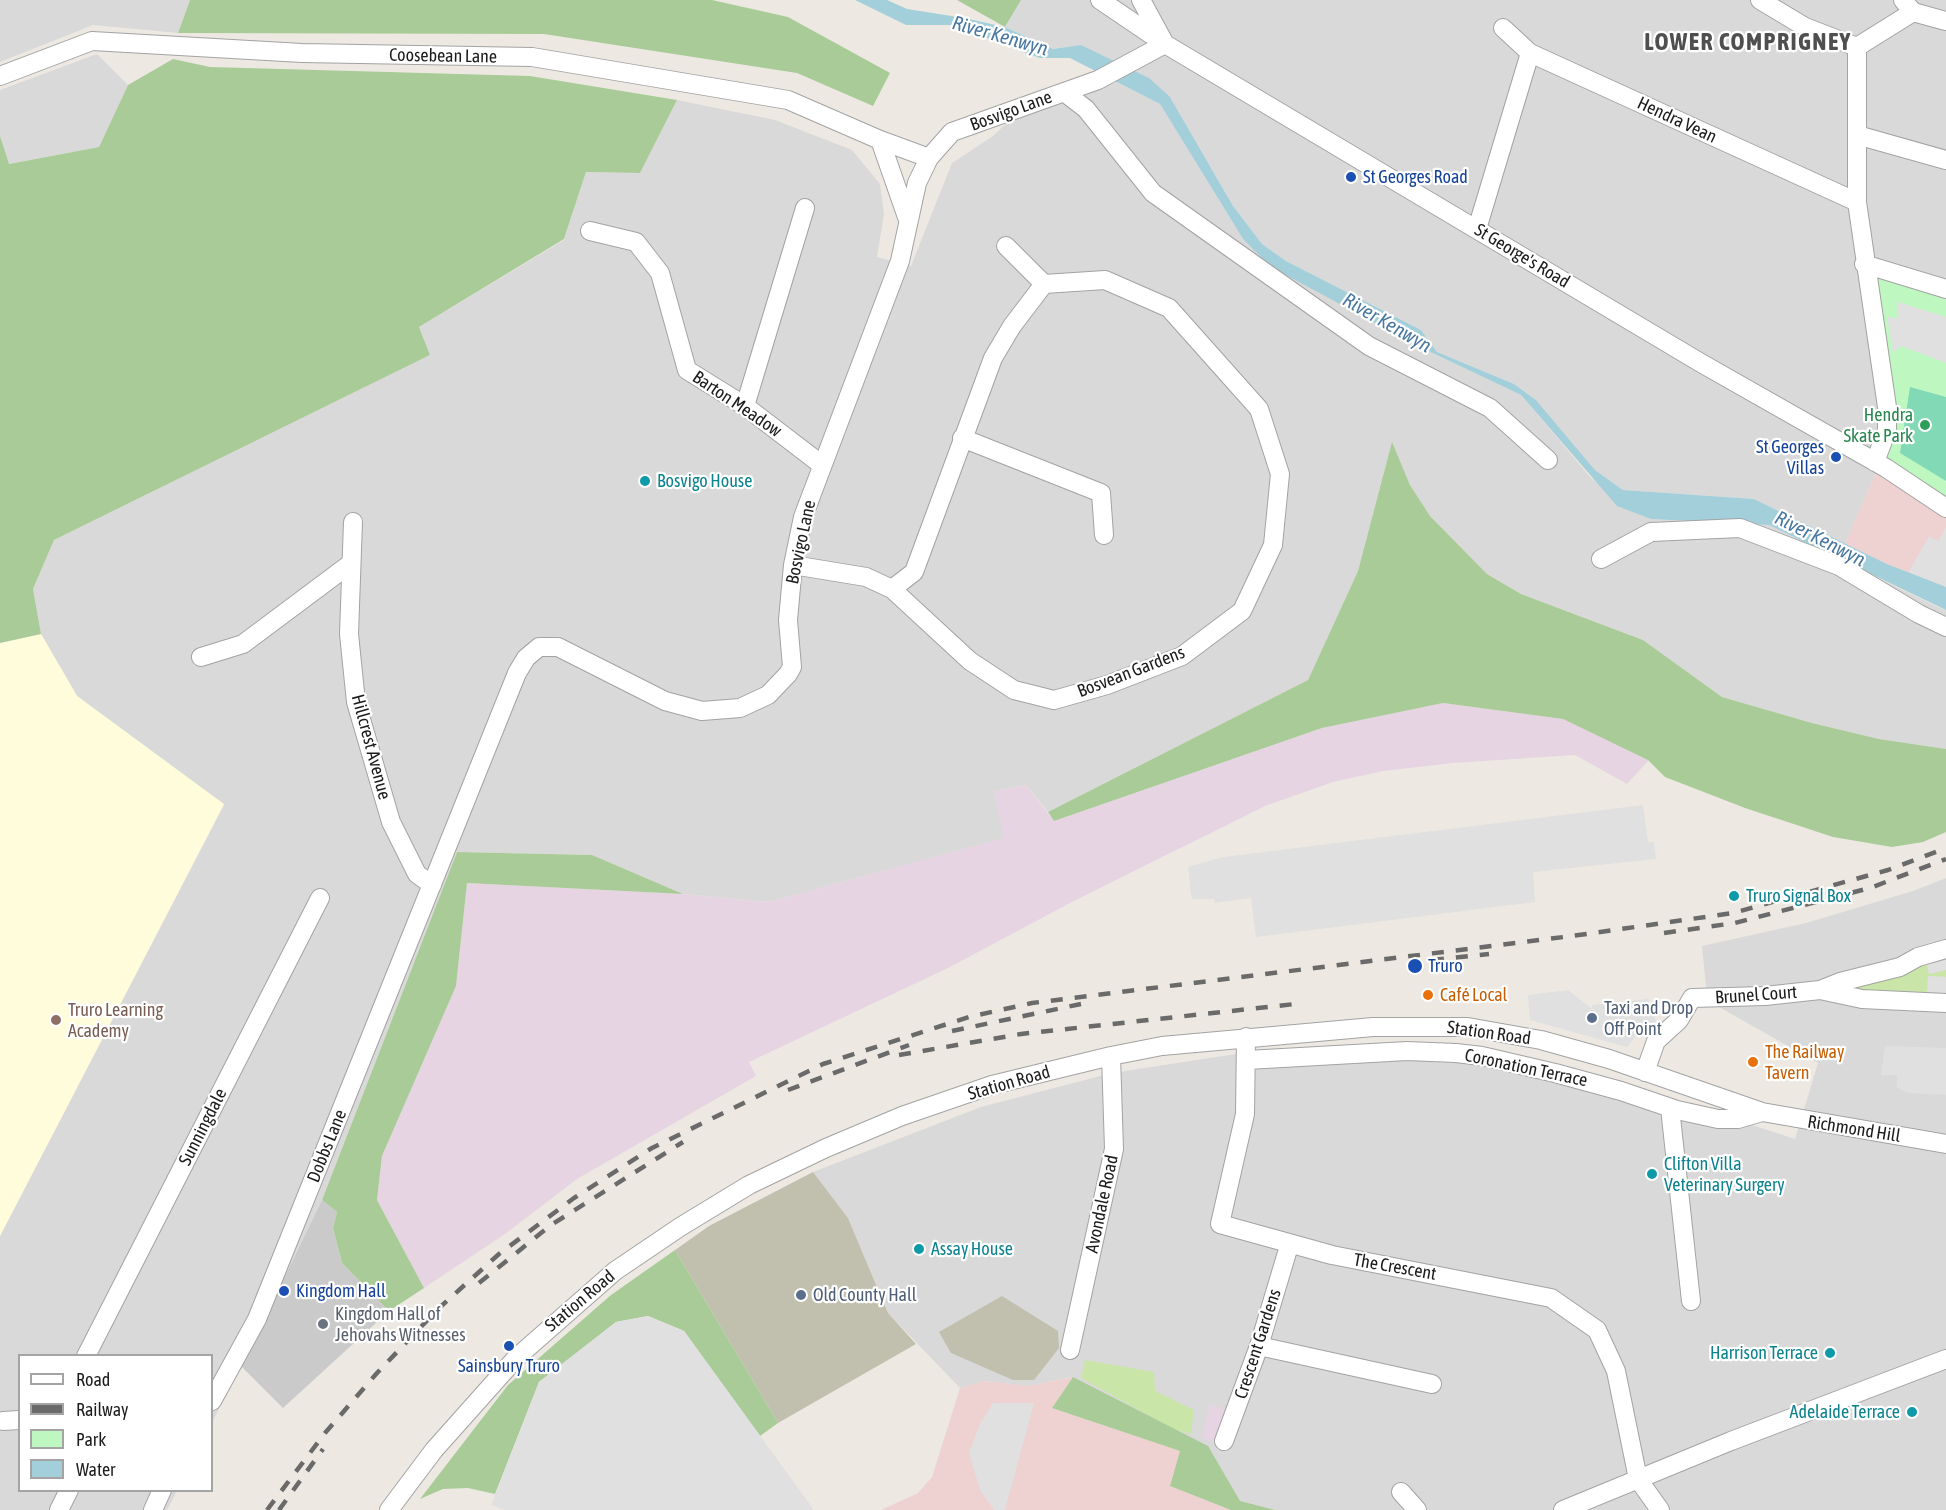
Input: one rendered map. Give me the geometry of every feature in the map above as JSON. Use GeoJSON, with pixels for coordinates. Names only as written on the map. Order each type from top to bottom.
{"type":"FeatureCollection","features":[{"type":"Feature","properties":{"kind":"street","name":"St George's Road"},"geometry":{"type":"LineString","coordinates":[[1100,0],[1165,44],[1701,363],[1875,462],[1946,508]]}},
{"type":"Feature","properties":{"kind":"street"},"geometry":{"type":"LineString","coordinates":[[1141,0],[1165,44]]}},
{"type":"Feature","properties":{"kind":"street"},"geometry":{"type":"LineString","coordinates":[[1760,0],[1805,27],[1857,46]]}},
{"type":"Feature","properties":{"kind":"street"},"geometry":{"type":"LineString","coordinates":[[1857,46],[1908,6],[1946,21]]}},
{"type":"Feature","properties":{"kind":"street","name":"Hendra Vean"},"geometry":{"type":"LineString","coordinates":[[1503,28],[1530,52],[1857,202]]}},
{"type":"Feature","properties":{"kind":"street","name":"Coosebean Lane"},"geometry":{"type":"LineString","coordinates":[[0,76],[92,41],[302,54],[532,57],[788,100],[880,140],[929,158]]}},
{"type":"Feature","properties":{"kind":"street","name":"Bosvigo Lane"},"geometry":{"type":"LineString","coordinates":[[432,885],[517,674],[526,658],[539,647],[548,645],[558,647],[665,701],[702,711],[740,708],[768,695],[792,667],[789,620],[792,565],[803,517],[900,261],[917,183],[929,158],[952,132],[1098,80],[1134,58],[1165,44]]}},
{"type":"Feature","properties":{"kind":"street"},"geometry":{"type":"LineString","coordinates":[[1857,46],[1857,202],[1864,264],[1887,407],[1887,430],[1875,462]]}},
{"type":"Feature","properties":{"kind":"street"},"geometry":{"type":"LineString","coordinates":[[1478,229],[1530,52]]}},
{"type":"Feature","properties":{"kind":"street"},"geometry":{"type":"LineString","coordinates":[[1064,92],[1086,109],[1154,193],[1369,346],[1490,408],[1548,460]]}},
{"type":"Feature","properties":{"kind":"street"},"geometry":{"type":"LineString","coordinates":[[1857,135],[1946,160]]}},
{"type":"Feature","properties":{"kind":"street"},"geometry":{"type":"LineString","coordinates":[[880,140],[908,220]]}},
{"type":"Feature","properties":{"kind":"street"},"geometry":{"type":"LineString","coordinates":[[745,406],[806,208]]}},
{"type":"Feature","properties":{"kind":"street","name":"Barton Meadow"},"geometry":{"type":"LineString","coordinates":[[590,231],[636,242],[660,273],[687,370],[745,406],[822,465]]}},
{"type":"Feature","properties":{"kind":"street"},"geometry":{"type":"LineString","coordinates":[[892,589],[914,572],[993,357],[1012,326],[1044,284],[1006,246]]}},
{"type":"Feature","properties":{"kind":"street"},"geometry":{"type":"LineString","coordinates":[[1864,264],[1946,289]]}},
{"type":"Feature","properties":{"kind":"street","name":"Bosvean Gardens"},"geometry":{"type":"LineString","coordinates":[[792,565],[866,577],[892,589],[970,661],[1014,690],[1054,700],[1107,686],[1182,656],[1242,612],[1273,545],[1280,474],[1259,409],[1169,308],[1105,280],[1044,284]]}},
{"type":"Feature","properties":{"kind":"street"},"geometry":{"type":"LineString","coordinates":[[962,438],[1101,494],[1104,535]]}},
{"type":"Feature","properties":{"kind":"street","name":"Hillcrest Avenue"},"geometry":{"type":"LineString","coordinates":[[353,522],[349,634],[356,702],[391,822],[417,874],[432,885]]}},
{"type":"Feature","properties":{"kind":"street"},"geometry":{"type":"LineString","coordinates":[[1601,559],[1651,532],[1740,528],[1839,566],[1919,614],[1946,627]]}},
{"type":"Feature","properties":{"kind":"street"},"geometry":{"type":"LineString","coordinates":[[201,657],[243,644],[350,564]]}},
{"type":"Feature","properties":{"kind":"street","name":"Dobbs Lane"},"geometry":{"type":"LineString","coordinates":[[213,1399],[257,1319],[432,885]]}},
{"type":"Feature","properties":{"kind":"street","name":"Sunningdale"},"geometry":{"type":"LineString","coordinates":[[87,1354],[320,898]]}},
{"type":"Feature","properties":{"kind":"street","name":"Brunel Court"},"geometry":{"type":"LineString","coordinates":[[1646,1072],[1656,1041],[1679,1020],[1692,998],[1765,996],[1820,990],[1840,982],[1900,968],[1918,957],[1946,949]]}},
{"type":"Feature","properties":{"kind":"street","name":"Brunel Court"},"geometry":{"type":"LineString","coordinates":[[1820,990],[1862,999],[1946,1003]]}},
{"type":"Feature","properties":{"kind":"street","name":"Station Road"},"geometry":{"type":"LineString","coordinates":[[388,1510],[434,1450],[516,1358],[615,1271],[680,1227],[749,1185],[826,1148],[902,1116],[992,1086],[1162,1046],[1373,1027],[1468,1027],[1541,1040],[1646,1072],[1762,1112]]}},
{"type":"Feature","properties":{"kind":"street","name":"The Crescent"},"geometry":{"type":"LineString","coordinates":[[1246,1037],[1244,1123],[1220,1224],[1289,1246],[1551,1298],[1598,1330],[1616,1371],[1638,1479]]}},
{"type":"Feature","properties":{"kind":"street","name":"Coronation Terrace"},"geometry":{"type":"LineString","coordinates":[[1247,1060],[1407,1051],[1482,1056],[1598,1084],[1670,1108],[1731,1120],[1762,1112]]}},
{"type":"Feature","properties":{"kind":"street","name":"Avondale Road"},"geometry":{"type":"LineString","coordinates":[[1070,1350],[1114,1149],[1112,1056]]}},
{"type":"Feature","properties":{"kind":"street"},"geometry":{"type":"LineString","coordinates":[[1670,1108],[1691,1301]]}},
{"type":"Feature","properties":{"kind":"street","name":"Richmond Hill"},"geometry":{"type":"LineString","coordinates":[[1762,1112],[1946,1144]]}},
{"type":"Feature","properties":{"kind":"street","name":"Crescent Gardens"},"geometry":{"type":"LineString","coordinates":[[1224,1441],[1259,1346],[1289,1246]]}},
{"type":"Feature","properties":{"kind":"street"},"geometry":{"type":"LineString","coordinates":[[1259,1346],[1432,1384]]}},
{"type":"Feature","properties":{"kind":"street"},"geometry":{"type":"LineString","coordinates":[[1563,1510],[1946,1359]]}},
{"type":"Feature","properties":{"kind":"street"},"geometry":{"type":"LineString","coordinates":[[1638,1479],[1660,1510]]}},
{"type":"Feature","properties":{"kind":"street"},"geometry":{"type":"LineString","coordinates":[[59,1510],[68,1492]]}},
{"type":"Feature","properties":{"kind":"street"},"geometry":{"type":"LineString","coordinates":[[153,1510],[162,1492]]}},
{"type":"Feature","properties":{"kind":"street"},"geometry":{"type":"LineString","coordinates":[[1401,1492],[1416,1510]]}},
{"type":"Feature","properties":{"kind":"shaded area"},"geometry":{"type":"Polygon","coordinates":[[[0,0],[190,0],[178,33],[93,25],[0,62],[0,0]]]}},
{"type":"Feature","properties":{"kind":"shaded area"},"geometry":{"type":"Polygon","coordinates":[[[1021,0],[1946,0],[1946,284],[1883,406],[1878,468],[1845,544],[1754,499],[1623,490],[1595,470],[1536,400],[1514,384],[1437,352],[1421,330],[1286,261],[1262,244],[1233,206],[1170,97],[1081,45],[1053,49],[1005,27],[1021,0]]]}},
{"type":"Feature","properties":{"kind":"shaded area"},"geometry":{"type":"Polygon","coordinates":[[[97,54],[128,85],[99,147],[8,164],[0,136],[0,90],[97,54]]]}},
{"type":"Feature","properties":{"kind":"shaded area"},"geometry":{"type":"Polygon","coordinates":[[[1117,82],[1160,104],[1243,239],[1418,346],[1521,395],[1591,478],[1651,519],[1769,525],[1944,610],[1946,608],[1946,749],[1879,739],[1812,723],[1722,697],[1643,640],[1521,594],[1487,574],[1430,516],[1410,485],[1392,443],[1358,571],[1308,680],[1048,812],[1026,785],[994,791],[1005,838],[768,902],[683,894],[592,855],[457,852],[322,1200],[213,1421],[213,1354],[18,1354],[18,1492],[176,1492],[167,1510],[0,1510],[0,1236],[224,805],[77,696],[41,634],[33,589],[54,540],[430,355],[419,327],[564,240],[586,172],[640,173],[677,100],[775,120],[852,150],[880,184],[884,214],[877,257],[911,266],[952,163],[993,136],[1010,120],[1117,82]]]}},
{"type":"Feature","properties":{"kind":"shaded area"},"geometry":{"type":"Polygon","coordinates":[[[1898,302],[1946,317],[1946,363],[1901,346],[1893,353],[1887,316],[1898,319],[1898,302]]]}},
{"type":"Feature","properties":{"kind":"shaded area"},"geometry":{"type":"Polygon","coordinates":[[[1878,468],[1946,515],[1946,587],[1887,564],[1845,544],[1878,468]]]}},
{"type":"Feature","properties":{"kind":"shaded area"},"geometry":{"type":"Polygon","coordinates":[[[1946,527],[1946,587],[1908,573],[1929,536],[1938,541],[1946,527]]]}},
{"type":"Feature","properties":{"kind":"shaded area","name":"Truro Learning Academy"},"geometry":{"type":"Polygon","coordinates":[[[41,634],[77,696],[224,804],[0,1236],[0,643],[41,634]]]}},
{"type":"Feature","properties":{"kind":"shaded area"},"geometry":{"type":"Polygon","coordinates":[[[1443,703],[1563,719],[1649,760],[1627,784],[1575,755],[1453,763],[1383,771],[1333,782],[1265,806],[1072,902],[948,968],[749,1062],[756,1076],[577,1179],[505,1234],[424,1288],[377,1200],[382,1156],[456,986],[467,883],[683,894],[768,902],[1004,838],[994,791],[1026,785],[1054,821],[1322,728],[1443,703]]]}},
{"type":"Feature","properties":{"kind":"shaded area"},"geometry":{"type":"Polygon","coordinates":[[[1643,805],[1648,842],[1654,842],[1656,859],[1533,872],[1535,902],[1256,937],[1251,898],[1215,903],[1214,899],[1192,899],[1188,867],[1223,857],[1643,805]]]}},
{"type":"Feature","properties":{"kind":"shaded area"},"geometry":{"type":"Polygon","coordinates":[[[1946,878],[1946,1510],[1231,1510],[1170,1486],[1180,1451],[1072,1377],[1028,1386],[985,1381],[960,1388],[888,1313],[848,1218],[813,1172],[981,1107],[1112,1073],[1262,1050],[1512,1054],[1615,1080],[1795,1139],[1818,1063],[1712,1003],[1706,987],[1702,946],[1806,923],[1913,891],[1946,878]]]}},
{"type":"Feature","properties":{"kind":"shaded area"},"geometry":{"type":"Polygon","coordinates":[[[1946,957],[1946,970],[1929,974],[1926,962],[1946,957]]]}},
{"type":"Feature","properties":{"kind":"shaded area"},"geometry":{"type":"Polygon","coordinates":[[[1928,976],[1946,977],[1946,993],[1927,992],[1928,976]]]}},
{"type":"Feature","properties":{"kind":"shaded area","name":"Taxi and Drop Off Point"},"geometry":{"type":"Polygon","coordinates":[[[1568,990],[1592,1009],[1592,1005],[1648,999],[1656,1021],[1644,1026],[1627,1047],[1530,1020],[1528,995],[1568,990]]]}},
{"type":"Feature","properties":{"kind":"shaded area"},"geometry":{"type":"Polygon","coordinates":[[[1885,1046],[1946,1048],[1946,1095],[1908,1093],[1897,1088],[1897,1075],[1881,1075],[1885,1046]]]}},
{"type":"Feature","properties":{"kind":"shaded area"},"geometry":{"type":"Polygon","coordinates":[[[813,1172],[848,1218],[888,1313],[916,1344],[778,1423],[675,1250],[709,1226],[813,1172]]]}},
{"type":"Feature","properties":{"kind":"shaded area"},"geometry":{"type":"Polygon","coordinates":[[[322,1200],[337,1212],[333,1228],[342,1263],[389,1311],[283,1408],[241,1366],[322,1200]]]}},
{"type":"Feature","properties":{"kind":"shaded area"},"geometry":{"type":"Polygon","coordinates":[[[1002,1296],[1058,1331],[1059,1348],[1034,1380],[1013,1380],[951,1353],[939,1332],[1002,1296]]]}},
{"type":"Feature","properties":{"kind":"shaded area"},"geometry":{"type":"Polygon","coordinates":[[[648,1316],[684,1331],[814,1510],[504,1510],[491,1505],[539,1382],[616,1322],[648,1316]]]}},
{"type":"Feature","properties":{"kind":"shaded area"},"geometry":{"type":"Polygon","coordinates":[[[1073,1377],[1052,1408],[1180,1451],[1170,1486],[1231,1510],[881,1510],[918,1493],[932,1477],[960,1388],[985,1381],[1028,1386],[1073,1377]]]}},
{"type":"Feature","properties":{"kind":"shaded area"},"geometry":{"type":"Polygon","coordinates":[[[993,1403],[1034,1403],[1005,1510],[994,1510],[980,1490],[969,1453],[980,1424],[993,1403]]]}},
{"type":"Feature","properties":{"kind":"shaded area"},"geometry":{"type":"Polygon","coordinates":[[[1210,1404],[1225,1409],[1217,1443],[1202,1438],[1210,1404]]]}},
{"type":"Feature","properties":{"kind":"green space"},"geometry":{"type":"Polygon","coordinates":[[[190,0],[712,0],[788,17],[890,73],[873,106],[797,73],[544,34],[178,33],[190,0]]]}},
{"type":"Feature","properties":{"kind":"green space"},"geometry":{"type":"Polygon","coordinates":[[[957,0],[1021,0],[1005,27],[957,0]]]}},
{"type":"Feature","properties":{"kind":"green space"},"geometry":{"type":"Polygon","coordinates":[[[173,59],[210,67],[530,76],[677,100],[640,173],[586,172],[564,239],[419,327],[430,355],[54,540],[33,589],[41,634],[0,643],[0,136],[9,164],[99,147],[128,85],[173,59]]]}},
{"type":"Feature","properties":{"kind":"green space"},"geometry":{"type":"Polygon","coordinates":[[[1870,271],[1946,294],[1946,499],[1882,463],[1870,271]]]}},
{"type":"Feature","properties":{"kind":"green space","name":"Hendra Skate Park"},"geometry":{"type":"Polygon","coordinates":[[[1910,387],[1946,397],[1946,481],[1900,453],[1910,387]]]}},
{"type":"Feature","properties":{"kind":"green space"},"geometry":{"type":"Polygon","coordinates":[[[1392,442],[1410,485],[1430,516],[1487,574],[1521,594],[1643,640],[1722,697],[1812,723],[1879,739],[1946,749],[1946,832],[1923,842],[1892,847],[1833,837],[1745,808],[1665,777],[1648,760],[1563,719],[1443,703],[1322,728],[1054,821],[1048,812],[1308,680],[1358,571],[1392,442]]]}},
{"type":"Feature","properties":{"kind":"green space"},"geometry":{"type":"Polygon","coordinates":[[[457,852],[592,855],[683,894],[467,883],[456,986],[382,1156],[377,1200],[424,1288],[389,1311],[342,1263],[333,1228],[337,1212],[322,1200],[457,852]]]}},
{"type":"Feature","properties":{"kind":"green space"},"geometry":{"type":"Polygon","coordinates":[[[1926,962],[1929,974],[1946,970],[1946,977],[1928,976],[1927,992],[1844,990],[1926,962]]]}},
{"type":"Feature","properties":{"kind":"green space"},"geometry":{"type":"Polygon","coordinates":[[[675,1250],[778,1423],[760,1436],[684,1331],[648,1316],[616,1322],[539,1382],[495,1494],[468,1488],[443,1489],[420,1499],[508,1385],[611,1295],[675,1250]]]}},
{"type":"Feature","properties":{"kind":"green space"},"geometry":{"type":"Polygon","coordinates":[[[1085,1360],[1154,1372],[1155,1391],[1194,1410],[1191,1434],[1173,1429],[1081,1378],[1085,1360]]]}},
{"type":"Feature","properties":{"kind":"green space"},"geometry":{"type":"Polygon","coordinates":[[[1073,1377],[1208,1446],[1240,1501],[1275,1510],[1231,1510],[1170,1486],[1180,1451],[1052,1408],[1073,1377]]]}},
{"type":"Feature","properties":{"kind":"water","name":"River Kenwyn"},"geometry":{"type":"Polygon","coordinates":[[[855,0],[887,0],[907,9],[1005,27],[1053,49],[1081,45],[1149,78],[1170,97],[1233,206],[1262,244],[1286,261],[1421,330],[1437,352],[1514,384],[1536,400],[1595,470],[1623,490],[1754,499],[1887,564],[1946,587],[1946,610],[1769,525],[1651,519],[1617,506],[1521,395],[1418,346],[1271,267],[1243,239],[1160,104],[1070,58],[1040,58],[953,25],[906,25],[855,0]]]}},
{"type":"Feature","properties":{"kind":"railway"},"geometry":{"type":"LineString","coordinates":[[267,1510],[325,1433],[377,1373],[438,1309],[499,1254],[574,1198],[652,1148],[823,1064],[969,1017],[1032,1003],[1572,936],[1733,913],[1888,870],[1946,848]]}},
{"type":"Feature","properties":{"kind":"railway"},"geometry":{"type":"LineString","coordinates":[[1664,933],[1735,923],[1870,888],[1946,859]]}},
{"type":"Feature","properties":{"kind":"railway"},"geometry":{"type":"LineString","coordinates":[[1432,960],[1489,954]]}},
{"type":"Feature","properties":{"kind":"railway"},"geometry":{"type":"LineString","coordinates":[[952,1031],[1081,1004]]}},
{"type":"Feature","properties":{"kind":"railway"},"geometry":{"type":"LineString","coordinates":[[899,1055],[1021,1034],[1295,1004]]}},
{"type":"Feature","properties":{"kind":"railway"},"geometry":{"type":"LineString","coordinates":[[788,1090],[909,1045]]}},
{"type":"Feature","properties":{"kind":"railway"},"geometry":{"type":"LineString","coordinates":[[479,1283],[551,1225],[683,1142]]}},
{"type":"Feature","properties":{"kind":"railway"},"geometry":{"type":"LineString","coordinates":[[279,1510],[323,1449]]}},
{"type":"Feature","properties":{"kind":"place","name":"St Georges Road"},"geometry":{"type":"Point","coordinates":[1351,177]}},
{"type":"Feature","properties":{"kind":"place","name":"Hendra Skate Park"},"geometry":{"type":"Point","coordinates":[1925,425]}},
{"type":"Feature","properties":{"kind":"place","name":"St Georges Villas"},"geometry":{"type":"Point","coordinates":[1836,457]}},
{"type":"Feature","properties":{"kind":"place","name":"Bosvigo House"},"geometry":{"type":"Point","coordinates":[645,481]}},
{"type":"Feature","properties":{"kind":"place","name":"Truro Signal Box"},"geometry":{"type":"Point","coordinates":[1734,896]}},
{"type":"Feature","properties":{"kind":"place","name":"Truro"},"geometry":{"type":"Point","coordinates":[1415,966]}},
{"type":"Feature","properties":{"kind":"place","name":"Café Local"},"geometry":{"type":"Point","coordinates":[1428,995]}},
{"type":"Feature","properties":{"kind":"place","name":"Taxi and Drop Off Point"},"geometry":{"type":"Point","coordinates":[1592,1018]}},
{"type":"Feature","properties":{"kind":"place","name":"Truro Learning Academy"},"geometry":{"type":"Point","coordinates":[56,1020]}},
{"type":"Feature","properties":{"kind":"place","name":"The Railway Tavern"},"geometry":{"type":"Point","coordinates":[1753,1062]}},
{"type":"Feature","properties":{"kind":"place","name":"Clifton Villa Veterinary Surgery"},"geometry":{"type":"Point","coordinates":[1652,1174]}},
{"type":"Feature","properties":{"kind":"place","name":"Assay House"},"geometry":{"type":"Point","coordinates":[919,1249]}},
{"type":"Feature","properties":{"kind":"place","name":"Kingdom Hall"},"geometry":{"type":"Point","coordinates":[284,1291]}},
{"type":"Feature","properties":{"kind":"place","name":"Old County Hall"},"geometry":{"type":"Point","coordinates":[801,1295]}},
{"type":"Feature","properties":{"kind":"place","name":"Kingdom Hall of Jehovahs Witnesses"},"geometry":{"type":"Point","coordinates":[323,1324]}},
{"type":"Feature","properties":{"kind":"place","name":"Sainsbury Truro"},"geometry":{"type":"Point","coordinates":[509,1346]}},
{"type":"Feature","properties":{"kind":"place","name":"Harrison Terrace"},"geometry":{"type":"Point","coordinates":[1830,1353]}},
{"type":"Feature","properties":{"kind":"place","name":"Adelaide Terrace"},"geometry":{"type":"Point","coordinates":[1912,1412]}},
{"type":"Feature","properties":{"kind":"district","name":"LOWER COMPRIGNEY"},"geometry":{"type":"Point","coordinates":[1748,42]}}]}
